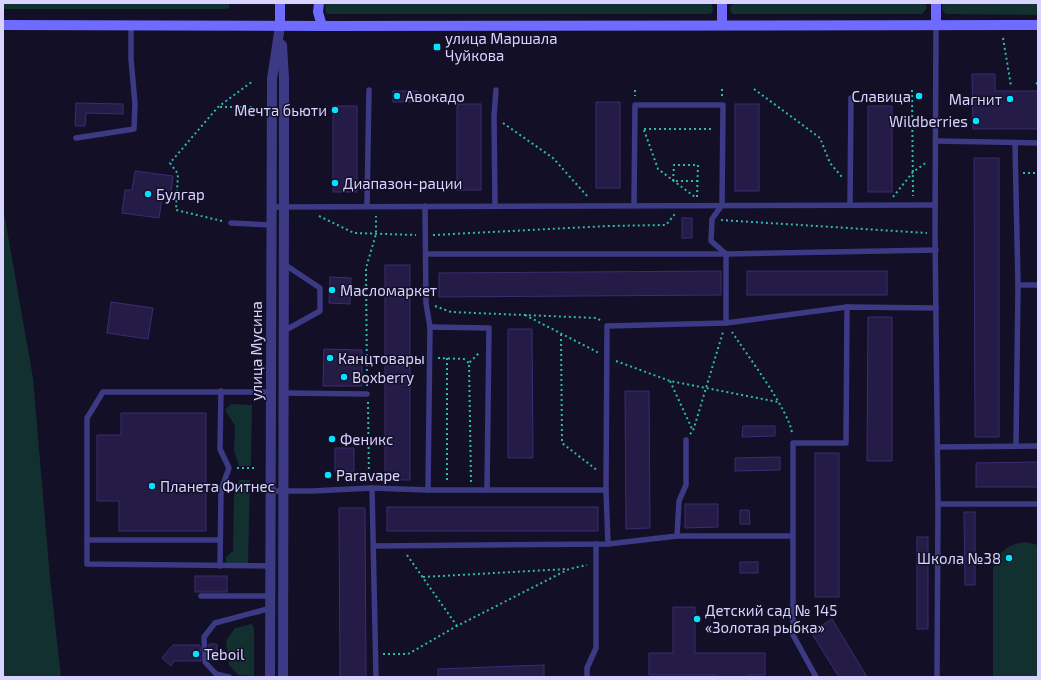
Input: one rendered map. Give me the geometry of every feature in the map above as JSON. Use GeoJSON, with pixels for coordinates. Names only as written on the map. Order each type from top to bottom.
{"type":"FeatureCollection","features":[{"type":"Feature","properties":{"kind":"main road","name":"улица Мусина"},"geometry":{"type":"LineString","coordinates":[[280,3],[280,26]]}},
{"type":"Feature","properties":{"kind":"main road"},"geometry":{"type":"LineString","coordinates":[[319,3],[318,12],[322,26]]}},
{"type":"Feature","properties":{"kind":"main road"},"geometry":{"type":"LineString","coordinates":[[722,3],[722,25]]}},
{"type":"Feature","properties":{"kind":"main road"},"geometry":{"type":"LineString","coordinates":[[936,3],[936,24]]}},
{"type":"Feature","properties":{"kind":"main road"},"geometry":{"type":"LineString","coordinates":[[3,25],[322,26],[1038,24]]}},
{"type":"Feature","properties":{"kind":"street","name":"улица Мусина"},"geometry":{"type":"LineString","coordinates":[[270,677],[272,79],[280,26]]}},
{"type":"Feature","properties":{"kind":"street","name":"улица Мусина"},"geometry":{"type":"LineString","coordinates":[[280,26],[284,78],[283,677]]}},
{"type":"Feature","properties":{"kind":"lane"},"geometry":{"type":"LineString","coordinates":[[936,24],[935,233],[938,447],[937,677]]}},
{"type":"Feature","properties":{"kind":"lane"},"geometry":{"type":"LineString","coordinates":[[76,138],[134,129],[135,104],[131,60],[131,25]]}},
{"type":"Feature","properties":{"kind":"lane"},"geometry":{"type":"LineString","coordinates":[[367,206],[369,90]]}},
{"type":"Feature","properties":{"kind":"lane"},"geometry":{"type":"LineString","coordinates":[[495,206],[494,116],[496,90]]}},
{"type":"Feature","properties":{"kind":"lane"},"geometry":{"type":"LineString","coordinates":[[850,205],[851,98]]}},
{"type":"Feature","properties":{"kind":"lane"},"geometry":{"type":"LineString","coordinates":[[634,205],[635,105],[723,105],[722,205],[712,219],[711,241],[726,254],[726,323]]}},
{"type":"Feature","properties":{"kind":"lane"},"geometry":{"type":"LineString","coordinates":[[936,141],[1038,143]]}},
{"type":"Feature","properties":{"kind":"lane"},"geometry":{"type":"LineString","coordinates":[[1015,142],[1018,285],[1016,446]]}},
{"type":"Feature","properties":{"kind":"lane"},"geometry":{"type":"LineString","coordinates":[[271,206],[935,205]]}},
{"type":"Feature","properties":{"kind":"lane"},"geometry":{"type":"LineString","coordinates":[[426,206],[426,303],[430,327],[428,490]]}},
{"type":"Feature","properties":{"kind":"lane"},"geometry":{"type":"LineString","coordinates":[[231,223],[271,225]]}},
{"type":"Feature","properties":{"kind":"lane"},"geometry":{"type":"LineString","coordinates":[[426,254],[726,254],[936,250]]}},
{"type":"Feature","properties":{"kind":"lane"},"geometry":{"type":"LineString","coordinates":[[284,264],[320,288],[320,311],[284,331]]}},
{"type":"Feature","properties":{"kind":"lane"},"geometry":{"type":"LineString","coordinates":[[1018,285],[1038,285]]}},
{"type":"Feature","properties":{"kind":"lane"},"geometry":{"type":"LineString","coordinates":[[608,544],[606,490],[607,326],[726,323],[847,307],[936,308]]}},
{"type":"Feature","properties":{"kind":"lane"},"geometry":{"type":"LineString","coordinates":[[816,677],[793,635],[793,443],[846,443],[847,307]]}},
{"type":"Feature","properties":{"kind":"lane"},"geometry":{"type":"LineString","coordinates":[[430,327],[489,328],[487,490]]}},
{"type":"Feature","properties":{"kind":"lane"},"geometry":{"type":"LineString","coordinates":[[220,566],[221,490],[229,468],[220,450],[221,391]]}},
{"type":"Feature","properties":{"kind":"lane"},"geometry":{"type":"LineString","coordinates":[[271,392],[103,392],[87,418],[87,564],[271,566]]}},
{"type":"Feature","properties":{"kind":"lane"},"geometry":{"type":"LineString","coordinates":[[284,393],[368,394]]}},
{"type":"Feature","properties":{"kind":"lane"},"geometry":{"type":"LineString","coordinates":[[677,536],[679,501],[686,485],[686,440]]}},
{"type":"Feature","properties":{"kind":"lane"},"geometry":{"type":"LineString","coordinates":[[938,447],[1038,446]]}},
{"type":"Feature","properties":{"kind":"lane"},"geometry":{"type":"LineString","coordinates":[[271,491],[372,488],[428,490],[606,490]]}},
{"type":"Feature","properties":{"kind":"lane"},"geometry":{"type":"LineString","coordinates":[[372,488],[376,677]]}},
{"type":"Feature","properties":{"kind":"lane"},"geometry":{"type":"LineString","coordinates":[[938,504],[1038,504]]}},
{"type":"Feature","properties":{"kind":"lane"},"geometry":{"type":"LineString","coordinates":[[374,546],[608,544],[677,536],[793,536]]}},
{"type":"Feature","properties":{"kind":"lane"},"geometry":{"type":"LineString","coordinates":[[87,540],[220,540]]}},
{"type":"Feature","properties":{"kind":"lane"},"geometry":{"type":"LineString","coordinates":[[587,677],[587,668],[596,648],[596,544]]}},
{"type":"Feature","properties":{"kind":"lane"},"geometry":{"type":"LineString","coordinates":[[201,596],[271,596]]}},
{"type":"Feature","properties":{"kind":"lane"},"geometry":{"type":"LineString","coordinates":[[229,677],[216,674],[205,662],[204,637],[215,623],[271,608]]}},
{"type":"Feature","properties":{"kind":"path"},"geometry":{"type":"LineString","coordinates":[[1003,38],[1011,86]]}},
{"type":"Feature","properties":{"kind":"path"},"geometry":{"type":"LineString","coordinates":[[231,223],[176,210],[178,174],[170,163],[218,107],[253,80]]}},
{"type":"Feature","properties":{"kind":"path"},"geometry":{"type":"LineString","coordinates":[[754,89],[820,138],[830,162],[850,187]]}},
{"type":"Feature","properties":{"kind":"path"},"geometry":{"type":"LineString","coordinates":[[912,90],[913,205]]}},
{"type":"Feature","properties":{"kind":"path"},"geometry":{"type":"LineString","coordinates":[[218,107],[253,107]]}},
{"type":"Feature","properties":{"kind":"path"},"geometry":{"type":"LineString","coordinates":[[494,116],[553,158],[595,206]]}},
{"type":"Feature","properties":{"kind":"path"},"geometry":{"type":"LineString","coordinates":[[635,129],[722,129]]}},
{"type":"Feature","properties":{"kind":"path"},"geometry":{"type":"LineString","coordinates":[[644,129],[658,169],[697,199],[698,165],[674,165],[673,180]]}},
{"type":"Feature","properties":{"kind":"path"},"geometry":{"type":"LineString","coordinates":[[886,205],[913,172],[936,155]]}},
{"type":"Feature","properties":{"kind":"path"},"geometry":{"type":"LineString","coordinates":[[1016,173],[1038,173]]}},
{"type":"Feature","properties":{"kind":"path"},"geometry":{"type":"LineString","coordinates":[[673,180],[697,181]]}},
{"type":"Feature","properties":{"kind":"path"},"geometry":{"type":"LineString","coordinates":[[372,488],[369,481],[366,268],[376,234],[377,206]]}},
{"type":"Feature","properties":{"kind":"path"},"geometry":{"type":"LineString","coordinates":[[314,214],[354,233],[426,235],[666,224],[678,210]]}},
{"type":"Feature","properties":{"kind":"path"},"geometry":{"type":"LineString","coordinates":[[712,219],[935,233]]}},
{"type":"Feature","properties":{"kind":"path"},"geometry":{"type":"LineString","coordinates":[[426,303],[452,312],[597,318],[607,326]]}},
{"type":"Feature","properties":{"kind":"path"},"geometry":{"type":"LineString","coordinates":[[525,315],[607,357],[670,381],[778,402]]}},
{"type":"Feature","properties":{"kind":"path"},"geometry":{"type":"LineString","coordinates":[[686,440],[693,431],[726,323]]}},
{"type":"Feature","properties":{"kind":"path"},"geometry":{"type":"LineString","coordinates":[[726,323],[778,402],[792,429],[793,443]]}},
{"type":"Feature","properties":{"kind":"path"},"geometry":{"type":"LineString","coordinates":[[561,334],[562,443],[606,477]]}},
{"type":"Feature","properties":{"kind":"path"},"geometry":{"type":"LineString","coordinates":[[471,490],[469,363],[489,343]]}},
{"type":"Feature","properties":{"kind":"path"},"geometry":{"type":"LineString","coordinates":[[430,358],[464,359],[469,363]]}},
{"type":"Feature","properties":{"kind":"path"},"geometry":{"type":"LineString","coordinates":[[447,358],[447,490]]}},
{"type":"Feature","properties":{"kind":"path"},"geometry":{"type":"LineString","coordinates":[[670,381],[693,431]]}},
{"type":"Feature","properties":{"kind":"path"},"geometry":{"type":"LineString","coordinates":[[388,546],[408,556],[457,626]]}},
{"type":"Feature","properties":{"kind":"path"},"geometry":{"type":"LineString","coordinates":[[423,577],[569,569],[596,563]]}},
{"type":"Feature","properties":{"kind":"path"},"geometry":{"type":"LineString","coordinates":[[376,654],[408,654],[457,626],[569,569]]}},
{"type":"Feature","properties":{"kind":"green space"},"geometry":{"type":"Polygon","coordinates":[[[3,3],[229,3],[229,8],[3,9],[3,3]]]}},
{"type":"Feature","properties":{"kind":"green space"},"geometry":{"type":"Polygon","coordinates":[[[711,3],[713,8],[712,13],[709,14],[329,14],[326,13],[325,4],[711,3]]]}},
{"type":"Feature","properties":{"kind":"green space"},"geometry":{"type":"Polygon","coordinates":[[[733,3],[925,3],[927,8],[922,14],[733,14],[730,8],[733,3]]]}},
{"type":"Feature","properties":{"kind":"green space"},"geometry":{"type":"Polygon","coordinates":[[[943,3],[1038,3],[1038,15],[946,14],[942,9],[943,3]]]}},
{"type":"Feature","properties":{"kind":"green space"},"geometry":{"type":"Polygon","coordinates":[[[3,207],[33,378],[50,578],[61,677],[3,677],[3,207]]]}},
{"type":"Feature","properties":{"kind":"green space"},"geometry":{"type":"Polygon","coordinates":[[[231,404],[252,405],[251,466],[239,466],[234,451],[235,426],[225,410],[231,404]]]}},
{"type":"Feature","properties":{"kind":"green space"},"geometry":{"type":"Polygon","coordinates":[[[239,480],[250,480],[248,565],[234,566],[226,562],[226,557],[233,551],[234,495],[239,480]]]}},
{"type":"Feature","properties":{"kind":"green space"},"geometry":{"type":"Polygon","coordinates":[[[1025,542],[1038,545],[1038,677],[993,677],[993,568],[998,557],[1004,550],[1019,543],[1025,542]]]}},
{"type":"Feature","properties":{"kind":"green space"},"geometry":{"type":"Polygon","coordinates":[[[252,624],[254,628],[254,676],[238,675],[229,665],[226,641],[235,628],[252,624]]]}},
{"type":"Feature","properties":{"kind":"building"},"geometry":{"type":"Polygon","coordinates":[[[972,74],[995,74],[995,91],[1038,91],[1038,129],[973,129],[972,74]]]}},
{"type":"Feature","properties":{"kind":"building"},"geometry":{"type":"Polygon","coordinates":[[[393,91],[418,91],[418,102],[393,102],[393,91]]]}},
{"type":"Feature","properties":{"kind":"building"},"geometry":{"type":"Polygon","coordinates":[[[596,102],[620,102],[620,188],[596,188],[596,102]]]}},
{"type":"Feature","properties":{"kind":"building"},"geometry":{"type":"Polygon","coordinates":[[[76,103],[123,104],[123,114],[86,113],[85,126],[75,126],[76,103]]]}},
{"type":"Feature","properties":{"kind":"building"},"geometry":{"type":"Polygon","coordinates":[[[457,104],[481,104],[481,190],[457,190],[457,104]]]}},
{"type":"Feature","properties":{"kind":"building"},"geometry":{"type":"Polygon","coordinates":[[[735,104],[759,104],[759,191],[735,191],[735,104]]]}},
{"type":"Feature","properties":{"kind":"building"},"geometry":{"type":"Polygon","coordinates":[[[333,106],[357,106],[357,192],[333,192],[333,106]]]}},
{"type":"Feature","properties":{"kind":"building"},"geometry":{"type":"Polygon","coordinates":[[[868,106],[892,106],[892,192],[868,192],[868,106]]]}},
{"type":"Feature","properties":{"kind":"building"},"geometry":{"type":"Polygon","coordinates":[[[974,158],[999,158],[999,437],[975,437],[974,158]]]}},
{"type":"Feature","properties":{"kind":"building","name":"Булгар"},"geometry":{"type":"Polygon","coordinates":[[[135,171],[173,176],[170,200],[162,198],[159,218],[122,213],[125,190],[132,190],[135,171]]]}},
{"type":"Feature","properties":{"kind":"building"},"geometry":{"type":"Polygon","coordinates":[[[682,218],[692,218],[692,238],[682,238],[682,218]]]}},
{"type":"Feature","properties":{"kind":"building"},"geometry":{"type":"Polygon","coordinates":[[[385,265],[410,265],[410,480],[385,480],[385,265]]]}},
{"type":"Feature","properties":{"kind":"building"},"geometry":{"type":"Polygon","coordinates":[[[721,271],[721,295],[439,297],[439,273],[721,271]]]}},
{"type":"Feature","properties":{"kind":"building"},"geometry":{"type":"Polygon","coordinates":[[[747,271],[887,271],[887,295],[747,295],[747,271]]]}},
{"type":"Feature","properties":{"kind":"building"},"geometry":{"type":"Polygon","coordinates":[[[330,277],[351,278],[350,304],[329,303],[330,277]]]}},
{"type":"Feature","properties":{"kind":"building"},"geometry":{"type":"Polygon","coordinates":[[[111,302],[153,308],[148,339],[107,333],[111,302]]]}},
{"type":"Feature","properties":{"kind":"building"},"geometry":{"type":"Polygon","coordinates":[[[868,317],[892,317],[892,461],[867,461],[868,317]]]}},
{"type":"Feature","properties":{"kind":"building"},"geometry":{"type":"Polygon","coordinates":[[[508,329],[532,329],[533,458],[508,458],[508,329]]]}},
{"type":"Feature","properties":{"kind":"building"},"geometry":{"type":"Polygon","coordinates":[[[324,349],[362,350],[362,386],[323,386],[324,349]]]}},
{"type":"Feature","properties":{"kind":"building"},"geometry":{"type":"Polygon","coordinates":[[[625,391],[649,391],[650,528],[626,529],[625,391]]]}},
{"type":"Feature","properties":{"kind":"building","name":"Планета Фитнес"},"geometry":{"type":"Polygon","coordinates":[[[121,413],[206,413],[206,531],[119,531],[119,501],[97,501],[97,435],[121,435],[121,413]]]}},
{"type":"Feature","properties":{"kind":"building"},"geometry":{"type":"Polygon","coordinates":[[[743,426],[775,426],[775,436],[742,437],[743,426]]]}},
{"type":"Feature","properties":{"kind":"building"},"geometry":{"type":"Polygon","coordinates":[[[335,448],[354,448],[354,471],[335,472],[335,448]]]}},
{"type":"Feature","properties":{"kind":"building"},"geometry":{"type":"Polygon","coordinates":[[[815,453],[839,453],[839,597],[815,597],[815,453]]]}},
{"type":"Feature","properties":{"kind":"building"},"geometry":{"type":"Polygon","coordinates":[[[780,457],[780,470],[735,471],[735,458],[780,457]]]}},
{"type":"Feature","properties":{"kind":"building"},"geometry":{"type":"Polygon","coordinates":[[[1038,462],[1038,487],[976,487],[976,463],[1038,462]]]}},
{"type":"Feature","properties":{"kind":"building"},"geometry":{"type":"Polygon","coordinates":[[[685,504],[718,504],[718,527],[685,528],[685,504]]]}},
{"type":"Feature","properties":{"kind":"building"},"geometry":{"type":"Polygon","coordinates":[[[387,507],[598,507],[598,531],[387,531],[387,507]]]}},
{"type":"Feature","properties":{"kind":"building"},"geometry":{"type":"Polygon","coordinates":[[[339,508],[365,508],[366,677],[340,677],[339,508]]]}},
{"type":"Feature","properties":{"kind":"building"},"geometry":{"type":"Polygon","coordinates":[[[740,510],[749,510],[750,524],[740,524],[740,510]]]}},
{"type":"Feature","properties":{"kind":"building"},"geometry":{"type":"Polygon","coordinates":[[[964,512],[975,512],[975,585],[965,585],[964,512]]]}},
{"type":"Feature","properties":{"kind":"building"},"geometry":{"type":"Polygon","coordinates":[[[917,537],[928,537],[928,629],[917,629],[917,537]]]}},
{"type":"Feature","properties":{"kind":"building"},"geometry":{"type":"Polygon","coordinates":[[[740,562],[758,562],[758,573],[740,573],[740,562]]]}},
{"type":"Feature","properties":{"kind":"building"},"geometry":{"type":"Polygon","coordinates":[[[195,576],[227,576],[227,592],[195,592],[195,576]]]}},
{"type":"Feature","properties":{"kind":"building"},"geometry":{"type":"Polygon","coordinates":[[[673,607],[695,607],[695,653],[765,653],[765,675],[748,675],[748,677],[716,677],[716,675],[649,675],[649,653],[673,653],[673,607]]]}},
{"type":"Feature","properties":{"kind":"building"},"geometry":{"type":"Polygon","coordinates":[[[832,619],[867,677],[839,677],[811,632],[832,619]]]}},
{"type":"Feature","properties":{"kind":"building"},"geometry":{"type":"Polygon","coordinates":[[[209,644],[217,644],[217,661],[209,660],[209,644]]]}},
{"type":"Feature","properties":{"kind":"building"},"geometry":{"type":"Polygon","coordinates":[[[173,645],[200,645],[201,661],[174,661],[171,666],[162,658],[173,645]]]}},
{"type":"Feature","properties":{"kind":"building"},"geometry":{"type":"Polygon","coordinates":[[[544,665],[544,677],[438,677],[438,669],[544,665]]]}},
{"type":"Feature","properties":{"kind":"place","name":"улица Маршала Чуйкова"},"geometry":{"type":"Point","coordinates":[437,47]}},
{"type":"Feature","properties":{"kind":"place","name":"Авокадо"},"geometry":{"type":"Point","coordinates":[397,96]}},
{"type":"Feature","properties":{"kind":"place","name":"Славица"},"geometry":{"type":"Point","coordinates":[919,96]}},
{"type":"Feature","properties":{"kind":"place","name":"Магнит"},"geometry":{"type":"Point","coordinates":[1010,99]}},
{"type":"Feature","properties":{"kind":"place","name":"Мечта бьюти"},"geometry":{"type":"Point","coordinates":[335,110]}},
{"type":"Feature","properties":{"kind":"place","name":"Wildberries"},"geometry":{"type":"Point","coordinates":[976,121]}},
{"type":"Feature","properties":{"kind":"place","name":"Диапазон-рации"},"geometry":{"type":"Point","coordinates":[335,183]}},
{"type":"Feature","properties":{"kind":"place","name":"Булгар"},"geometry":{"type":"Point","coordinates":[148,194]}},
{"type":"Feature","properties":{"kind":"place","name":"Масломаркет"},"geometry":{"type":"Point","coordinates":[332,290]}},
{"type":"Feature","properties":{"kind":"place","name":"Канцтовары"},"geometry":{"type":"Point","coordinates":[330,358]}},
{"type":"Feature","properties":{"kind":"place","name":"Boxberry"},"geometry":{"type":"Point","coordinates":[344,377]}},
{"type":"Feature","properties":{"kind":"place","name":"Феникс"},"geometry":{"type":"Point","coordinates":[332,439]}},
{"type":"Feature","properties":{"kind":"place","name":"Paravape"},"geometry":{"type":"Point","coordinates":[328,475]}},
{"type":"Feature","properties":{"kind":"place","name":"Планета Фитнес"},"geometry":{"type":"Point","coordinates":[152,486]}},
{"type":"Feature","properties":{"kind":"place","name":"Школа №38"},"geometry":{"type":"Point","coordinates":[1009,558]}},
{"type":"Feature","properties":{"kind":"place","name":"Детский сад № 145 «Золотая рыбка»"},"geometry":{"type":"Point","coordinates":[697,619]}},
{"type":"Feature","properties":{"kind":"place","name":"Teboil"},"geometry":{"type":"Point","coordinates":[196,654]}}]}
